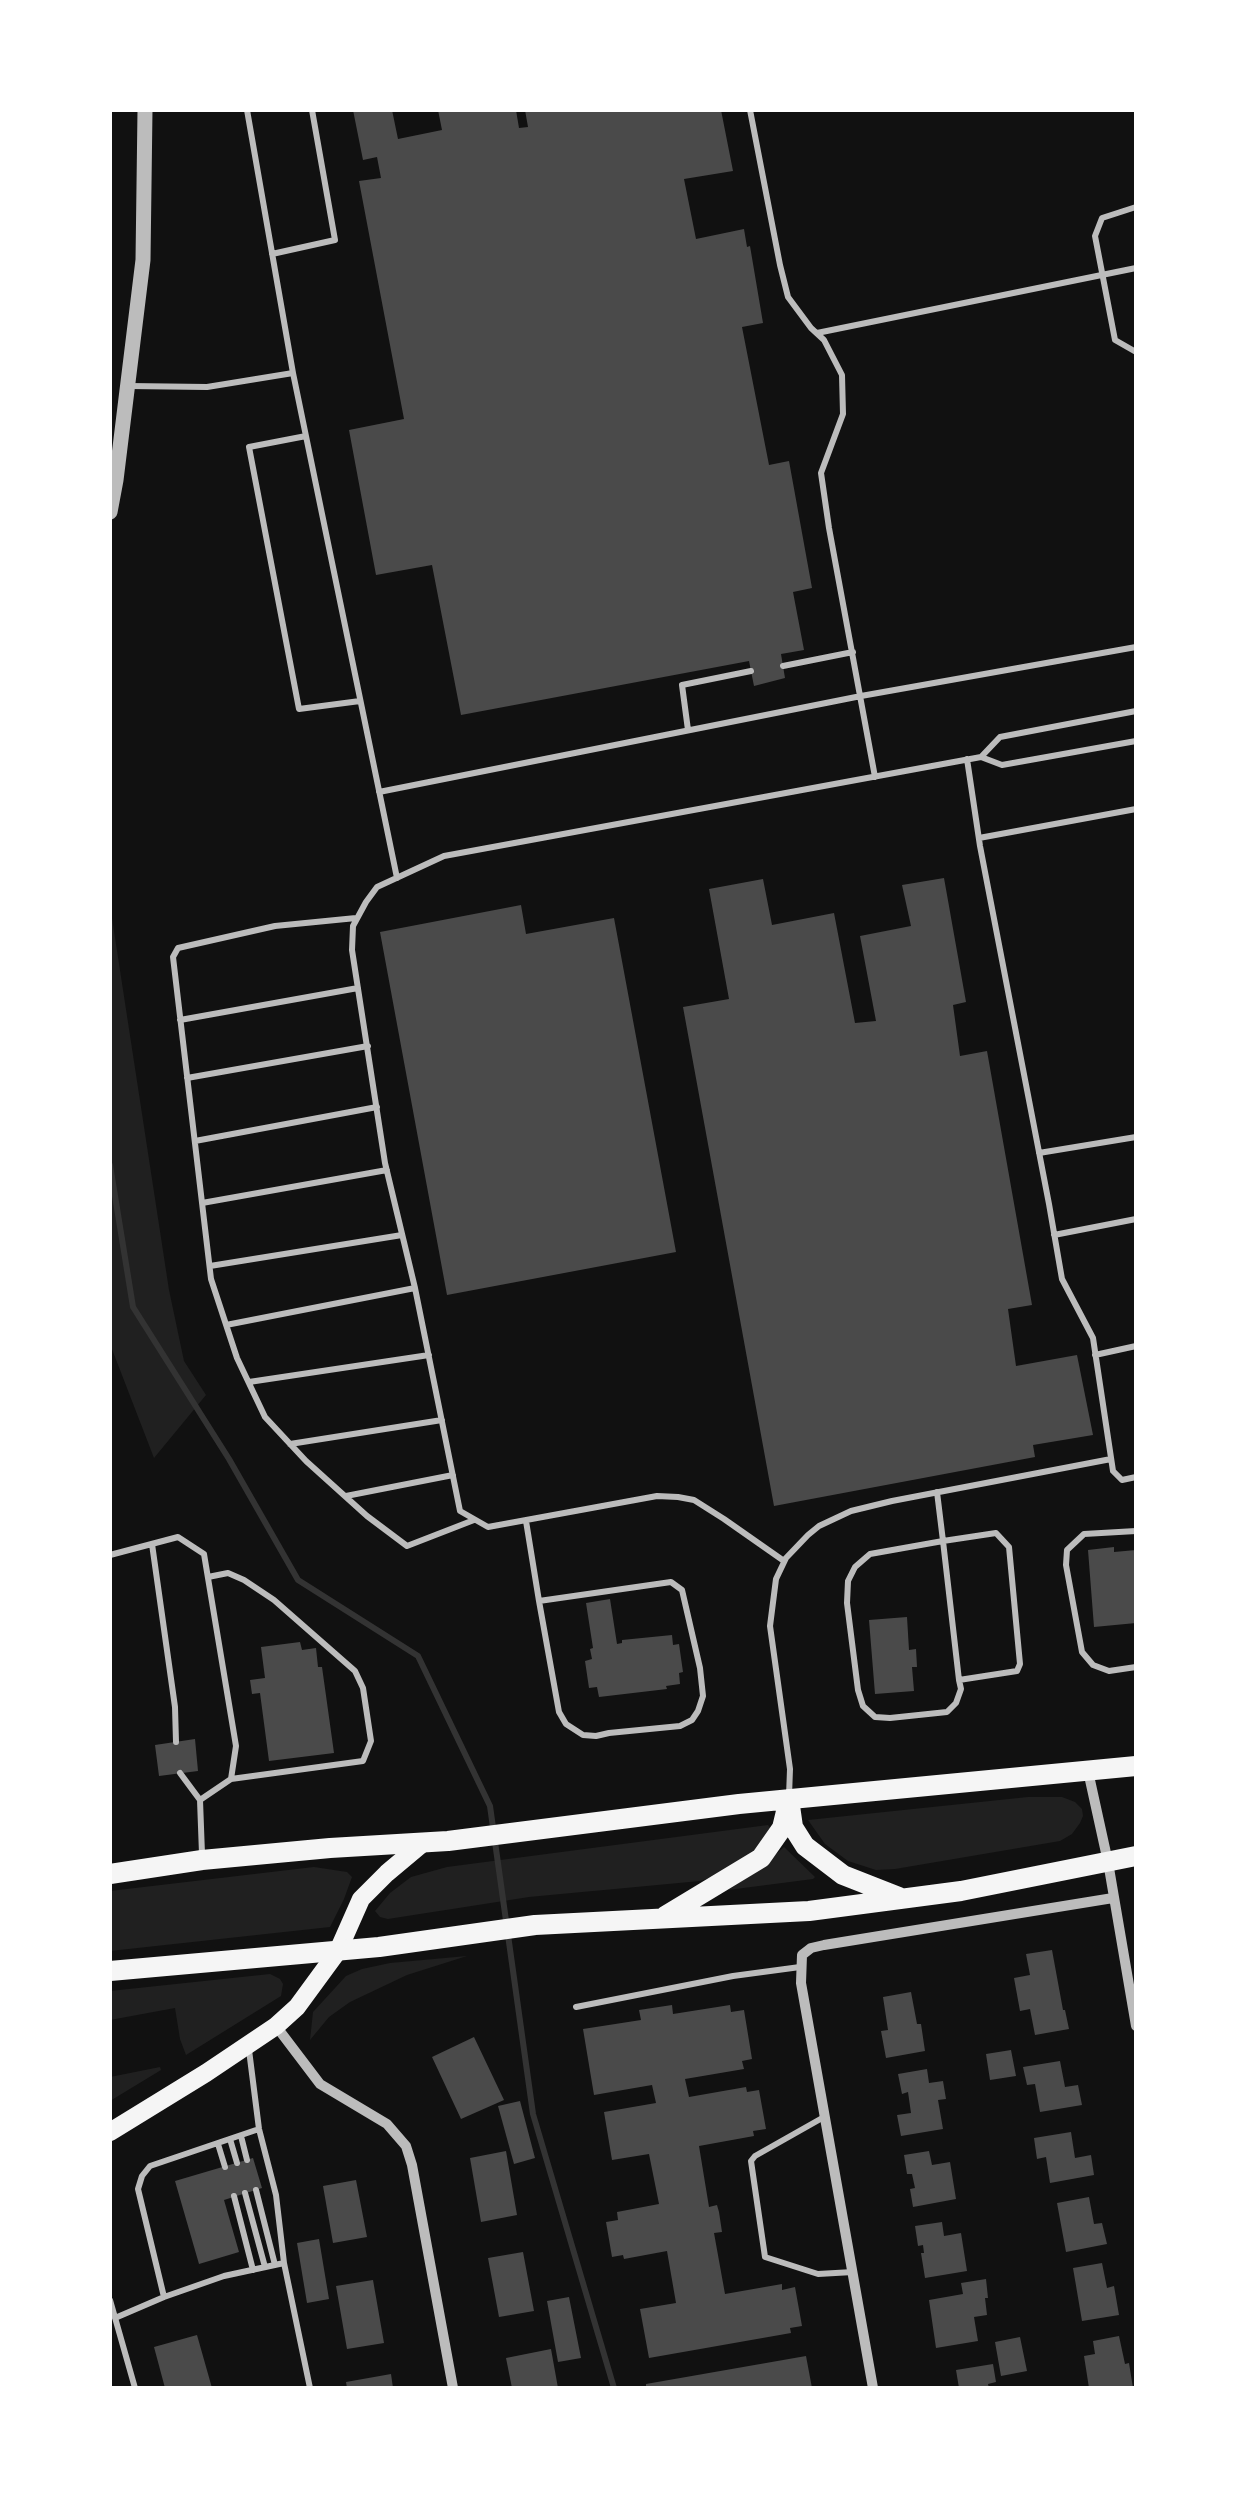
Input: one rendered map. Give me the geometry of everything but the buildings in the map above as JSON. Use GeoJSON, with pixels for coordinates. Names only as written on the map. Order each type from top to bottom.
{"type":"FeatureCollection","features":[{"type":"Feature","properties":{"kind":"main road"},"geometry":{"type":"LineString","coordinates":[[110,1874],[202,1860],[518,1834],[789,1800],[1136,1766]]}},
{"type":"Feature","properties":{"kind":"main road"},"geometry":{"type":"LineString","coordinates":[[789,1800],[793,1826],[805,1846],[843,1875],[904,1899]]}},
{"type":"Feature","properties":{"kind":"main road"},"geometry":{"type":"LineString","coordinates":[[660,1919],[761,1858],[782,1828],[789,1800]]}},
{"type":"Feature","properties":{"kind":"main road"},"geometry":{"type":"LineString","coordinates":[[110,2132],[206,2073],[276,2026],[297,2007],[338,1951],[361,1899],[424,1842]]}},
{"type":"Feature","properties":{"kind":"main road"},"geometry":{"type":"LineString","coordinates":[[110,1971],[338,1951],[535,1926],[809,1912],[961,1892],[1136,1856]]}},
{"type":"Feature","properties":{"kind":"street"},"geometry":{"type":"LineString","coordinates":[[110,512],[143,260],[145,110]]}},
{"type":"Feature","properties":{"kind":"street"},"geometry":{"type":"LineString","coordinates":[[1088,1771],[1136,2026]]}},
{"type":"Feature","properties":{"kind":"street"},"geometry":{"type":"LineString","coordinates":[[873,2388],[800,1983],[802,1956],[824,1944],[1113,1898]]}},
{"type":"Feature","properties":{"kind":"street"},"geometry":{"type":"LineString","coordinates":[[276,2026],[320,2084],[388,2124],[406,2146],[453,2388]]}},
{"type":"Feature","properties":{"kind":"lane"},"geometry":{"type":"LineString","coordinates":[[246,110],[293,373],[397,878]]}},
{"type":"Feature","properties":{"kind":"lane"},"geometry":{"type":"LineString","coordinates":[[272,254],[335,240],[312,110]]}},
{"type":"Feature","properties":{"kind":"lane"},"geometry":{"type":"LineString","coordinates":[[750,110],[788,296],[833,353],[844,384],[843,414],[822,473],[876,777]]}},
{"type":"Feature","properties":{"kind":"lane"},"geometry":{"type":"LineString","coordinates":[[1136,207],[1102,218],[1096,236],[1115,340],[1136,352]]}},
{"type":"Feature","properties":{"kind":"lane"},"geometry":{"type":"LineString","coordinates":[[816,333],[1136,268]]}},
{"type":"Feature","properties":{"kind":"lane"},"geometry":{"type":"LineString","coordinates":[[128,386],[192,388],[293,373]]}},
{"type":"Feature","properties":{"kind":"lane"},"geometry":{"type":"LineString","coordinates":[[306,436],[249,447],[299,709],[360,701]]}},
{"type":"Feature","properties":{"kind":"lane"},"geometry":{"type":"LineString","coordinates":[[379,792],[860,696],[1136,647]]}},
{"type":"Feature","properties":{"kind":"lane"},"geometry":{"type":"LineString","coordinates":[[783,666],[853,652]]}},
{"type":"Feature","properties":{"kind":"lane"},"geometry":{"type":"LineString","coordinates":[[688,730],[682,685],[752,671]]}},
{"type":"Feature","properties":{"kind":"lane"},"geometry":{"type":"LineString","coordinates":[[981,757],[1000,736],[1136,711]]}},
{"type":"Feature","properties":{"kind":"lane"},"geometry":{"type":"LineString","coordinates":[[784,1561],[724,1518],[694,1500],[678,1497],[657,1496],[488,1527],[460,1511],[387,1170],[352,950],[352,926],[377,887],[444,856],[981,757],[1002,765],[1136,741]]}},
{"type":"Feature","properties":{"kind":"lane"},"geometry":{"type":"LineString","coordinates":[[966,760],[1062,1279],[1093,1338],[1113,1471],[1122,1480],[1136,1478]]}},
{"type":"Feature","properties":{"kind":"lane"},"geometry":{"type":"LineString","coordinates":[[979,838],[1136,810]]}},
{"type":"Feature","properties":{"kind":"lane"},"geometry":{"type":"LineString","coordinates":[[357,918],[274,926],[178,948],[173,958],[211,1280],[237,1358],[265,1417],[346,1496],[407,1546],[475,1520]]}},
{"type":"Feature","properties":{"kind":"lane"},"geometry":{"type":"LineString","coordinates":[[180,1020],[358,988]]}},
{"type":"Feature","properties":{"kind":"lane"},"geometry":{"type":"LineString","coordinates":[[187,1078],[368,1046]]}},
{"type":"Feature","properties":{"kind":"lane"},"geometry":{"type":"LineString","coordinates":[[195,1141],[377,1106]]}},
{"type":"Feature","properties":{"kind":"lane"},"geometry":{"type":"LineString","coordinates":[[1040,1154],[1136,1137]]}},
{"type":"Feature","properties":{"kind":"lane"},"geometry":{"type":"LineString","coordinates":[[202,1203],[387,1170]]}},
{"type":"Feature","properties":{"kind":"lane"},"geometry":{"type":"LineString","coordinates":[[1054,1235],[1136,1219]]}},
{"type":"Feature","properties":{"kind":"lane"},"geometry":{"type":"LineString","coordinates":[[210,1266],[402,1234]]}},
{"type":"Feature","properties":{"kind":"lane"},"geometry":{"type":"LineString","coordinates":[[226,1324],[415,1288]]}},
{"type":"Feature","properties":{"kind":"lane"},"geometry":{"type":"LineString","coordinates":[[1095,1355],[1136,1346]]}},
{"type":"Feature","properties":{"kind":"lane"},"geometry":{"type":"LineString","coordinates":[[249,1382],[429,1354]]}},
{"type":"Feature","properties":{"kind":"lane"},"geometry":{"type":"LineString","coordinates":[[290,1444],[442,1420]]}},
{"type":"Feature","properties":{"kind":"lane"},"geometry":{"type":"LineString","coordinates":[[789,1800],[790,1769],[770,1626],[776,1578],[784,1561],[808,1534],[851,1511],[1111,1460]]}},
{"type":"Feature","properties":{"kind":"lane"},"geometry":{"type":"LineString","coordinates":[[346,1496],[452,1475]]}},
{"type":"Feature","properties":{"kind":"lane"},"geometry":{"type":"LineString","coordinates":[[937,1492],[943,1540],[961,1689],[956,1703],[947,1712],[890,1718],[875,1717],[863,1706],[847,1603],[848,1581],[855,1567],[870,1554],[943,1540],[996,1532],[1009,1546],[1020,1664],[1017,1671],[960,1680]]}},
{"type":"Feature","properties":{"kind":"lane"},"geometry":{"type":"LineString","coordinates":[[526,1521],[559,1712],[566,1724],[574,1731],[596,1736],[680,1726],[692,1720],[703,1696],[682,1590],[671,1582],[540,1600]]}},
{"type":"Feature","properties":{"kind":"lane"},"geometry":{"type":"LineString","coordinates":[[1136,1531],[1084,1534],[1067,1550],[1066,1565],[1082,1652],[1092,1665],[1110,1671],[1136,1667]]}},
{"type":"Feature","properties":{"kind":"lane"},"geometry":{"type":"LineString","coordinates":[[110,1555],[178,1537],[204,1554],[236,1746],[231,1779]]}},
{"type":"Feature","properties":{"kind":"lane"},"geometry":{"type":"LineString","coordinates":[[152,1544],[176,1707],[176,1742]]}},
{"type":"Feature","properties":{"kind":"lane"},"geometry":{"type":"LineString","coordinates":[[200,1800],[231,1779],[363,1760],[372,1741],[355,1671],[274,1600],[244,1580],[228,1574],[208,1577]]}},
{"type":"Feature","properties":{"kind":"lane"},"geometry":{"type":"LineString","coordinates":[[180,1773],[200,1800],[202,1860]]}},
{"type":"Feature","properties":{"kind":"lane"},"geometry":{"type":"LineString","coordinates":[[576,2007],[800,1967]]}},
{"type":"Feature","properties":{"kind":"lane"},"geometry":{"type":"LineString","coordinates":[[248,2044],[258,2130],[276,2195],[280,2264]]}},
{"type":"Feature","properties":{"kind":"lane"},"geometry":{"type":"LineString","coordinates":[[824,2117],[751,2161],[765,2257],[818,2274],[852,2272]]}},
{"type":"Feature","properties":{"kind":"lane"},"geometry":{"type":"LineString","coordinates":[[164,2297],[138,2189],[142,2176],[150,2166],[258,2130]]}},
{"type":"Feature","properties":{"kind":"lane"},"geometry":{"type":"LineString","coordinates":[[240,2136],[247,2160]]}},
{"type":"Feature","properties":{"kind":"lane"},"geometry":{"type":"LineString","coordinates":[[230,2139],[236,2163]]}},
{"type":"Feature","properties":{"kind":"lane"},"geometry":{"type":"LineString","coordinates":[[218,2143],[224,2166]]}},
{"type":"Feature","properties":{"kind":"lane"},"geometry":{"type":"LineString","coordinates":[[256,2190],[280,2264],[310,2388]]}},
{"type":"Feature","properties":{"kind":"lane"},"geometry":{"type":"LineString","coordinates":[[245,2193],[265,2267]]}},
{"type":"Feature","properties":{"kind":"lane"},"geometry":{"type":"LineString","coordinates":[[234,2196],[253,2270]]}},
{"type":"Feature","properties":{"kind":"lane"},"geometry":{"type":"LineString","coordinates":[[115,2318],[224,2276],[280,2264]]}},
{"type":"Feature","properties":{"kind":"lane"},"geometry":{"type":"LineString","coordinates":[[110,2300],[135,2388]]}},
{"type":"Feature","properties":{"kind":"shaded area"},"geometry":{"type":"Polygon","coordinates":[[[110,905],[169,1290],[184,1361],[206,1395],[154,1458],[110,1344],[110,905]]]}},
{"type":"Feature","properties":{"kind":"shaded area"},"geometry":{"type":"Polygon","coordinates":[[[1028,1797],[1062,1797],[1075,1802],[1083,1816],[1072,1834],[1060,1841],[876,1870],[848,1861],[825,1844],[808,1820],[1028,1797]]]}},
{"type":"Feature","properties":{"kind":"shaded area"},"geometry":{"type":"Polygon","coordinates":[[[768,1825],[772,1830],[758,1849],[720,1875],[700,1881],[529,1897],[388,1919],[375,1911],[411,1877],[447,1867],[768,1825]]]}},
{"type":"Feature","properties":{"kind":"shaded area"},"geometry":{"type":"Polygon","coordinates":[[[784,1847],[813,1879],[728,1890],[757,1871],[784,1847]]]}},
{"type":"Feature","properties":{"kind":"shaded area"},"geometry":{"type":"Polygon","coordinates":[[[314,1867],[347,1872],[352,1877],[330,1927],[110,1951],[110,1891],[314,1867]]]}},
{"type":"Feature","properties":{"kind":"shaded area"},"geometry":{"type":"Polygon","coordinates":[[[467,1956],[407,1975],[350,2002],[329,2017],[310,2040],[313,2012],[346,1976],[390,1963],[467,1956]]]}},
{"type":"Feature","properties":{"kind":"shaded area"},"geometry":{"type":"Polygon","coordinates":[[[270,1974],[283,1984],[281,1996],[186,2055],[175,2008],[110,2020],[110,1991],[270,1974]]]}},
{"type":"Feature","properties":{"kind":"shaded area"},"geometry":{"type":"Polygon","coordinates":[[[160,2067],[161,2070],[110,2101],[110,2077],[160,2067]]]}},
{"type":"Feature","properties":{"kind":"waterway"},"geometry":{"type":"LineString","coordinates":[[110,1165],[133,1307],[229,1459],[298,1580],[418,1656],[490,1806],[533,2114],[614,2388]]}}]}
